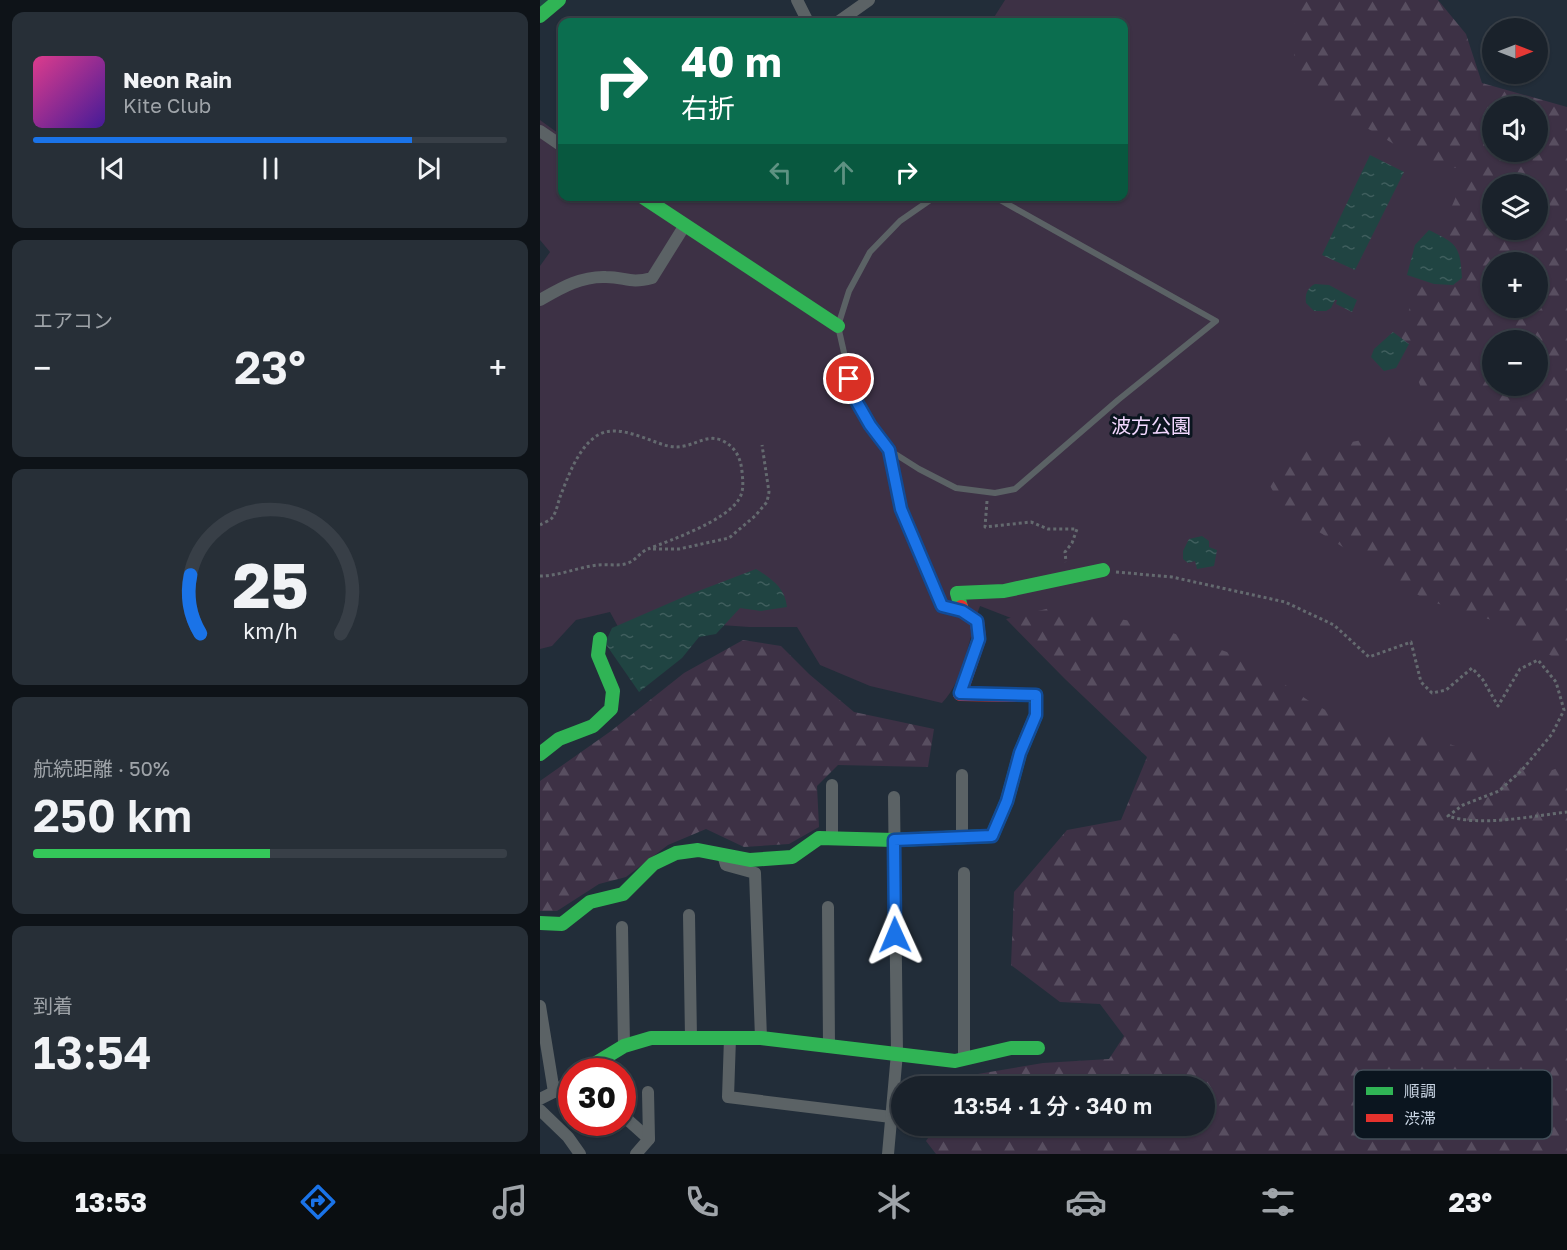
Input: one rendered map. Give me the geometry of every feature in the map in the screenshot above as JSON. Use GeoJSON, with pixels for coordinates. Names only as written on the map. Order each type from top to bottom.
{"type":"FeatureCollection","features":[{"type":"Feature","properties":{"kind":"street"},"geometry":{"type":"LineString","coordinates":[[540,16],[559,0]]}},
{"type":"Feature","properties":{"kind":"street"},"geometry":{"type":"LineString","coordinates":[[797,0],[806,18]]}},
{"type":"Feature","properties":{"kind":"street"},"geometry":{"type":"LineString","coordinates":[[844,18],[869,0]]}},
{"type":"Feature","properties":{"kind":"street"},"geometry":{"type":"LineString","coordinates":[[540,131],[558,143]]}},
{"type":"Feature","properties":{"kind":"street"},"geometry":{"type":"LineString","coordinates":[[649,201],[838,326]]}},
{"type":"Feature","properties":{"kind":"street"},"geometry":{"type":"LineString","coordinates":[[540,300],[573,281],[605,277],[636,282],[652,278],[686,225]]}},
{"type":"Feature","properties":{"kind":"street"},"geometry":{"type":"LineString","coordinates":[[540,924],[562,924],[590,902],[623,894],[653,864],[676,853],[698,850],[750,860],[792,857],[819,838],[894,840],[992,836],[1007,801],[1020,753],[1036,715],[1036,695],[960,693],[979,639],[977,621],[962,611],[957,593],[1004,591],[1102,570]]}},
{"type":"Feature","properties":{"kind":"street"},"geometry":{"type":"LineString","coordinates":[[540,754],[560,739],[593,726],[611,709],[613,691],[598,655],[600,639]]}},
{"type":"Feature","properties":{"kind":"street"},"geometry":{"type":"LineString","coordinates":[[962,775],[962,837]]}},
{"type":"Feature","properties":{"kind":"street"},"geometry":{"type":"LineString","coordinates":[[832,785],[832,838]]}},
{"type":"Feature","properties":{"kind":"street"},"geometry":{"type":"LineString","coordinates":[[894,797],[897,1053],[895,1076]]}},
{"type":"Feature","properties":{"kind":"street"},"geometry":{"type":"LineString","coordinates":[[723,855],[726,865],[755,873],[760,1038]]}},
{"type":"Feature","properties":{"kind":"street"},"geometry":{"type":"LineString","coordinates":[[964,873],[964,1059]]}},
{"type":"Feature","properties":{"kind":"street"},"geometry":{"type":"LineString","coordinates":[[828,907],[829,1047]]}},
{"type":"Feature","properties":{"kind":"street"},"geometry":{"type":"LineString","coordinates":[[689,915],[691,1038]]}},
{"type":"Feature","properties":{"kind":"street"},"geometry":{"type":"LineString","coordinates":[[622,927],[624,1046]]}},
{"type":"Feature","properties":{"kind":"street"},"geometry":{"type":"LineString","coordinates":[[540,1006],[554,1092]]}},
{"type":"Feature","properties":{"kind":"street"},"geometry":{"type":"LineString","coordinates":[[610,1058],[624,1046],[651,1038],[760,1038],[955,1061],[1011,1048],[1038,1048]]}},
{"type":"Feature","properties":{"kind":"street"},"geometry":{"type":"LineString","coordinates":[[730,1038],[728,1097],[891,1117],[888,1154]]}},
{"type":"Feature","properties":{"kind":"street"},"geometry":{"type":"LineString","coordinates":[[540,1099],[558,1089]]}},
{"type":"Feature","properties":{"kind":"street"},"geometry":{"type":"LineString","coordinates":[[636,1154],[649,1139],[648,1092]]}},
{"type":"Feature","properties":{"kind":"street"},"geometry":{"type":"LineString","coordinates":[[541,1114],[568,1137],[580,1154]]}},
{"type":"Feature","properties":{"kind":"street"},"geometry":{"type":"LineString","coordinates":[[636,1127],[649,1139]]}},
{"type":"Feature","properties":{"kind":"lane"},"geometry":{"type":"LineString","coordinates":[[929,201],[900,221],[870,252],[849,291],[838,326],[854,397],[870,425],[889,450],[919,470],[956,488],[995,493],[1015,489],[1118,400],[1216,321],[1002,201]]}},
{"type":"Feature","properties":{"kind":"lane"},"geometry":{"type":"LineString","coordinates":[[889,450],[901,509],[942,606],[962,611]]}},
{"type":"Feature","properties":{"kind":"path"},"geometry":{"type":"LineString","coordinates":[[540,525],[552,518],[576,462],[591,441],[600,434],[620,432],[676,447],[689,446],[709,437],[724,442],[734,450],[741,461],[743,487],[739,500],[727,512],[708,524],[646,549],[624,565],[596,565],[555,576],[540,576]]}},
{"type":"Feature","properties":{"kind":"path"},"geometry":{"type":"LineString","coordinates":[[650,549],[679,549],[729,538],[755,516],[767,502],[769,492],[762,446]]}},
{"type":"Feature","properties":{"kind":"path"},"geometry":{"type":"LineString","coordinates":[[988,494],[985,527],[1031,522],[1047,529],[1077,530],[1072,543],[1065,552],[1068,576]]}},
{"type":"Feature","properties":{"kind":"path"},"geometry":{"type":"LineString","coordinates":[[1102,570],[1172,577],[1285,602],[1334,625],[1369,657],[1411,642],[1421,682],[1432,693],[1446,690],[1472,668],[1483,680],[1498,706],[1520,669],[1538,660],[1556,682],[1564,710],[1552,734],[1522,770],[1499,791],[1463,805],[1448,816],[1462,821],[1512,819],[1567,812]]}},
{"type":"Feature","properties":{"kind":"green space","name":"波方公園"},"geometry":{"type":"Polygon","coordinates":[[[1005,0],[1304,0],[1482,174],[1482,240],[1491,240],[1491,252],[1482,252],[1482,318],[1486,318],[1486,330],[1482,330],[1482,385],[1477,462],[1567,638],[1567,877],[1216,698],[980,606],[961,669],[950,693],[942,703],[870,686],[820,665],[797,627],[706,624],[647,680],[610,612],[576,620],[552,646],[540,649],[540,266],[550,252],[540,240],[540,120],[558,133],[558,201],[1128,201],[1128,18],[994,18],[1005,0]]]}},
{"type":"Feature","properties":{"kind":"green space"},"geometry":{"type":"Polygon","coordinates":[[[1283,0],[1438,0],[1466,34],[1482,84],[1528,96],[1482,96],[1482,162],[1548,162],[1548,102],[1567,107],[1567,666],[1498,622],[1426,600],[1283,509],[1264,475],[1288,454],[1436,426],[1400,334],[1425,268],[1468,169],[1431,166],[1360,124],[1292,66],[1299,32],[1283,0]]]}},
{"type":"Feature","properties":{"kind":"green space"},"geometry":{"type":"Polygon","coordinates":[[[1050,608],[1144,623],[1247,659],[1312,703],[1368,732],[1422,735],[1540,774],[1567,765],[1567,1154],[936,1154],[926,1141],[929,1136],[1215,1136],[1215,1076],[966,1076],[1043,1063],[1109,1059],[1124,1036],[1100,1004],[1060,1002],[1011,965],[1014,892],[1067,830],[1121,820],[1147,757],[1006,619],[1050,608]]]}},
{"type":"Feature","properties":{"kind":"green space"},"geometry":{"type":"Polygon","coordinates":[[[743,640],[781,646],[809,674],[854,712],[934,729],[928,767],[838,765],[817,786],[819,827],[789,844],[744,847],[706,829],[668,845],[626,877],[599,884],[557,911],[540,911],[540,781],[611,731],[684,673],[743,640]]]}},
{"type":"Feature","properties":{"kind":"water"},"geometry":{"type":"Polygon","coordinates":[[[1370,155],[1404,172],[1355,270],[1322,255],[1370,155]]]}},
{"type":"Feature","properties":{"kind":"water"},"geometry":{"type":"Polygon","coordinates":[[[1429,230],[1446,239],[1458,252],[1462,278],[1453,285],[1434,284],[1407,275],[1415,245],[1429,230]]]}},
{"type":"Feature","properties":{"kind":"water"},"geometry":{"type":"Polygon","coordinates":[[[1315,284],[1329,285],[1357,300],[1352,312],[1336,304],[1337,300],[1326,311],[1314,311],[1306,303],[1306,297],[1308,289],[1315,284]]]}},
{"type":"Feature","properties":{"kind":"water"},"geometry":{"type":"Polygon","coordinates":[[[1393,332],[1409,344],[1396,368],[1384,371],[1371,357],[1374,349],[1393,332]]]}},
{"type":"Feature","properties":{"kind":"water"},"geometry":{"type":"Polygon","coordinates":[[[1202,536],[1209,541],[1209,547],[1217,550],[1214,566],[1197,569],[1195,561],[1188,563],[1183,559],[1183,551],[1189,539],[1202,536]]]}},
{"type":"Feature","properties":{"kind":"water"},"geometry":{"type":"Polygon","coordinates":[[[756,569],[781,589],[787,607],[761,611],[740,608],[716,634],[699,637],[682,658],[639,692],[605,643],[612,628],[756,569]]]}},
{"type":"Feature","properties":{"kind":"traffic: fast"},"geometry":{"type":"LineString","coordinates":[[540,16],[559,0]]}},
{"type":"Feature","properties":{"kind":"traffic: fast"},"geometry":{"type":"LineString","coordinates":[[649,201],[838,326]]}},
{"type":"Feature","properties":{"kind":"traffic: fast"},"geometry":{"type":"LineString","coordinates":[[961,607],[957,593],[1004,591],[1103,570]]}},
{"type":"Feature","properties":{"kind":"traffic: fast"},"geometry":{"type":"LineString","coordinates":[[540,754],[559,739],[593,726],[611,709],[613,691],[598,655],[600,639]]}},
{"type":"Feature","properties":{"kind":"traffic: fast"},"geometry":{"type":"LineString","coordinates":[[540,923],[562,924],[590,902],[623,894],[653,864],[676,853],[698,850],[750,860],[792,857],[819,838],[894,840],[992,836],[1007,801],[1020,753],[1036,715],[1036,695],[1026,695]]}},
{"type":"Feature","properties":{"kind":"traffic: fast"},"geometry":{"type":"LineString","coordinates":[[604,1058],[624,1046],[651,1038],[761,1038],[955,1061],[1011,1048],[1038,1048]]}},
{"type":"Feature","properties":{"kind":"traffic: jam"},"geometry":{"type":"LineString","coordinates":[[961,607],[962,611],[977,621],[979,639],[960,694],[1026,695]]}},
{"type":"Feature","properties":{"kind":"route"},"geometry":{"type":"LineString","coordinates":[[849,379],[854,397],[870,425],[889,450],[901,509],[942,606],[962,611],[977,621],[979,639],[960,693],[1036,695],[1036,715],[1020,753],[1007,801],[992,836],[894,840],[895,935]]}}]}
